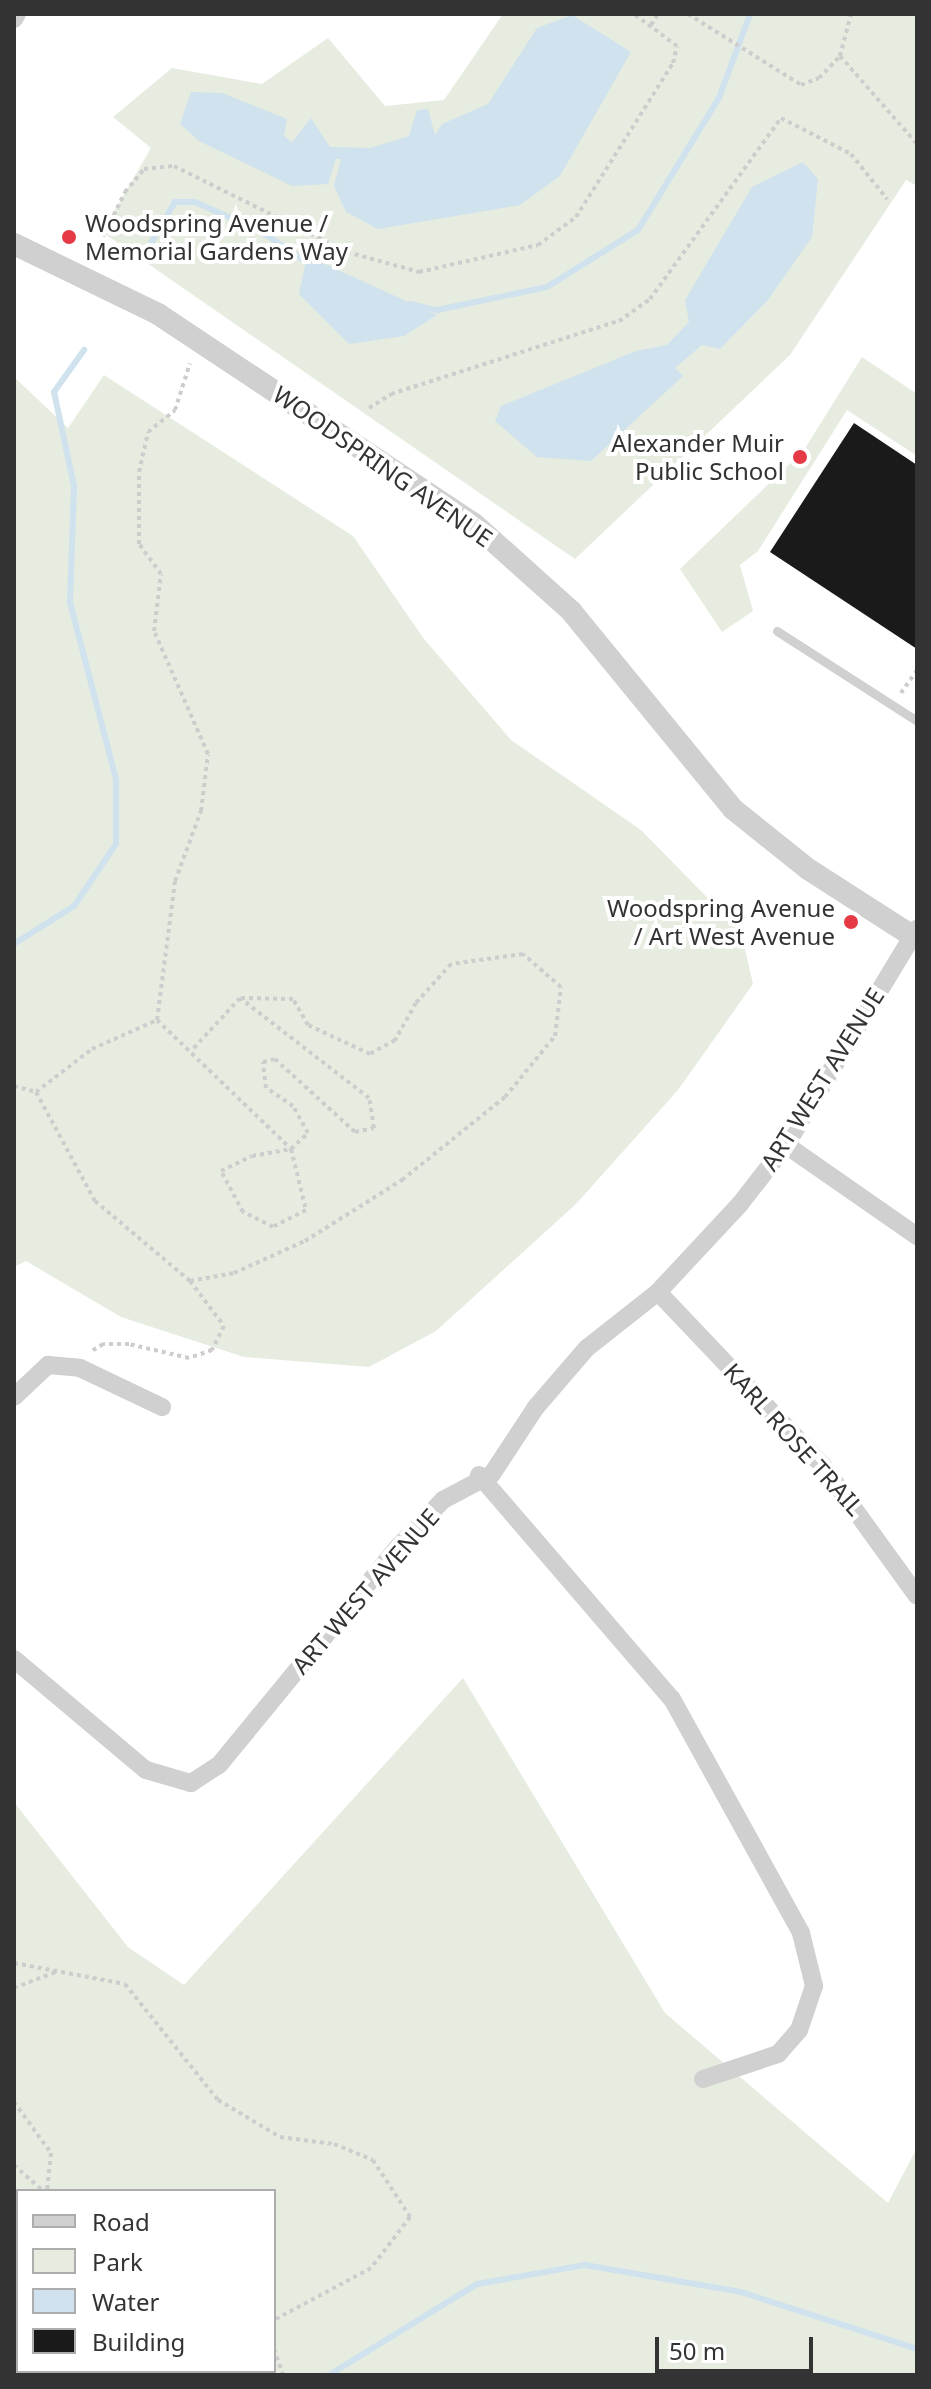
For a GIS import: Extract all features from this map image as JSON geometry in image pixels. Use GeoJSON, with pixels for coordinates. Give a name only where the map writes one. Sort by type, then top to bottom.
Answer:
{"type":"FeatureCollection","features":[{"type":"Feature","properties":{"kind":"street","name":"WOODSPRING AVENUE"},"geometry":{"type":"LineString","coordinates":[[14,244],[158,314],[473,523],[571,611],[733,809],[808,869],[915,935]]}},
{"type":"Feature","properties":{"kind":"street","name":"ART WEST AVENUE"},"geometry":{"type":"LineString","coordinates":[[14,1659],[146,1770],[191,1783],[219,1765],[399,1546],[443,1500],[479,1475],[492,1474],[536,1407],[587,1348],[658,1292],[786,1145],[915,935]]}},
{"type":"Feature","properties":{"kind":"street"},"geometry":{"type":"LineString","coordinates":[[786,1145],[917,1236]]}},
{"type":"Feature","properties":{"kind":"street","name":"KARL ROSE TRAIL"},"geometry":{"type":"LineString","coordinates":[[658,1292],[833,1478],[917,1596]]}},
{"type":"Feature","properties":{"kind":"street"},"geometry":{"type":"LineString","coordinates":[[14,1397],[48,1365],[80,1368],[162,1407]]}},
{"type":"Feature","properties":{"kind":"street"},"geometry":{"type":"LineString","coordinates":[[479,1475],[672,1699],[801,1933],[814,1986],[799,2030],[778,2054],[703,2079]]}},
{"type":"Feature","properties":{"kind":"lane"},"geometry":{"type":"LineString","coordinates":[[777,631],[917,721]]}},
{"type":"Feature","properties":{"kind":"path"},"geometry":{"type":"LineString","coordinates":[[96,251],[125,192],[144,169],[174,166],[347,252],[419,272],[538,245],[576,217],[673,63],[677,46],[634,14]]}},
{"type":"Feature","properties":{"kind":"path"},"geometry":{"type":"LineString","coordinates":[[651,25],[658,14]]}},
{"type":"Feature","properties":{"kind":"path"},"geometry":{"type":"LineString","coordinates":[[688,14],[777,74],[801,85],[819,78],[840,56],[851,14]]}},
{"type":"Feature","properties":{"kind":"path"},"geometry":{"type":"LineString","coordinates":[[840,56],[917,144]]}},
{"type":"Feature","properties":{"kind":"path"},"geometry":{"type":"LineString","coordinates":[[369,408],[391,394],[619,321],[650,299],[781,118],[851,154],[887,199]]}},
{"type":"Feature","properties":{"kind":"path"},"geometry":{"type":"LineString","coordinates":[[157,1020],[175,881],[201,811],[208,754],[154,631],[161,574],[139,544],[139,472],[148,432],[175,410],[190,363]]}},
{"type":"Feature","properties":{"kind":"path"},"geometry":{"type":"LineString","coordinates":[[892,705],[917,670]]}},
{"type":"Feature","properties":{"kind":"path"},"geometry":{"type":"LineString","coordinates":[[190,1281],[234,1273],[305,1241],[402,1180],[505,1097],[555,1036],[561,987],[523,954],[451,964],[416,1003],[395,1040],[370,1054],[308,1025],[293,999],[240,998],[192,1050]]}},
{"type":"Feature","properties":{"kind":"path"},"geometry":{"type":"LineString","coordinates":[[157,1020],[192,1050],[291,1149],[306,1210],[273,1227],[243,1212],[221,1171],[252,1156],[291,1149],[308,1133],[293,1106],[266,1088],[263,1062],[275,1059],[355,1132],[374,1128],[369,1098],[240,998]]}},
{"type":"Feature","properties":{"kind":"path"},"geometry":{"type":"LineString","coordinates":[[36,1092],[92,1049],[157,1020]]}},
{"type":"Feature","properties":{"kind":"path"},"geometry":{"type":"LineString","coordinates":[[14,1086],[36,1092],[95,1201],[190,1281],[224,1326],[212,1350],[189,1358],[103,1344],[80,1368]]}},
{"type":"Feature","properties":{"kind":"path"},"geometry":{"type":"LineString","coordinates":[[14,1963],[125,1984],[218,2100],[280,2137],[334,2144],[373,2160],[410,2217],[371,2268],[276,2319]]}},
{"type":"Feature","properties":{"kind":"path"},"geometry":{"type":"LineString","coordinates":[[14,1988],[58,1971]]}},
{"type":"Feature","properties":{"kind":"path"},"geometry":{"type":"LineString","coordinates":[[14,2102],[51,2153],[45,2189]]}},
{"type":"Feature","properties":{"kind":"path"},"geometry":{"type":"LineString","coordinates":[[14,2165],[43,2189]]}},
{"type":"Feature","properties":{"kind":"path"},"geometry":{"type":"LineString","coordinates":[[276,2355],[283,2375]]}},
{"type":"Feature","properties":{"kind":"green space"},"geometry":{"type":"Polygon","coordinates":[[[503,14],[917,14],[917,186],[906,180],[790,355],[575,559],[102,232],[151,148],[113,117],[172,68],[262,84],[328,38],[385,106],[444,100],[503,14]]]}},
{"type":"Feature","properties":{"kind":"green space"},"geometry":{"type":"Polygon","coordinates":[[[862,357],[917,394],[917,456],[847,410],[758,551],[740,565],[753,611],[722,632],[680,569],[804,450],[862,357]]]}},
{"type":"Feature","properties":{"kind":"green space"},"geometry":{"type":"Polygon","coordinates":[[[104,375],[353,536],[424,639],[511,740],[641,830],[741,932],[753,984],[678,1090],[576,1204],[436,1331],[369,1367],[244,1357],[121,1317],[26,1261],[14,1267],[14,377],[68,428],[104,375]]]}},
{"type":"Feature","properties":{"kind":"green space"},"geometry":{"type":"Polygon","coordinates":[[[463,1678],[665,2013],[888,2203],[917,2148],[917,2375],[14,2375],[14,1802],[128,1947],[184,1985],[463,1678]]]}},
{"type":"Feature","properties":{"kind":"water"},"geometry":{"type":"Polygon","coordinates":[[[572,15],[631,52],[560,176],[520,205],[378,229],[346,212],[334,186],[341,159],[336,159],[328,184],[292,186],[199,141],[180,124],[191,92],[222,93],[287,119],[284,136],[292,142],[311,118],[330,147],[370,148],[409,136],[417,110],[428,109],[435,135],[442,124],[488,104],[537,28],[572,15]]]}},
{"type":"Feature","properties":{"kind":"water"},"geometry":{"type":"Polygon","coordinates":[[[803,162],[818,179],[812,237],[768,300],[720,349],[702,345],[675,368],[683,376],[591,461],[537,457],[495,421],[501,406],[636,351],[667,345],[689,322],[685,300],[752,187],[803,162]]]}},
{"type":"Feature","properties":{"kind":"water"},"geometry":{"type":"Polygon","coordinates":[[[307,256],[437,315],[404,336],[349,344],[299,294],[307,256]]]}},
{"type":"Feature","properties":{"kind":"building"},"geometry":{"type":"Polygon","coordinates":[[[854,423],[917,465],[917,649],[770,552],[854,423]]]}},
{"type":"Feature","properties":{"kind":"waterway"},"geometry":{"type":"LineString","coordinates":[[410,304],[437,310],[547,287],[638,230],[719,98],[750,14]]}},
{"type":"Feature","properties":{"kind":"waterway"},"geometry":{"type":"LineString","coordinates":[[151,243],[175,202],[195,202],[260,231],[311,265]]}},
{"type":"Feature","properties":{"kind":"waterway"},"geometry":{"type":"LineString","coordinates":[[14,944],[74,906],[116,844],[116,779],[70,602],[74,486],[54,392],[84,350]]}},
{"type":"Feature","properties":{"kind":"waterway"},"geometry":{"type":"LineString","coordinates":[[329,2375],[477,2284],[585,2265],[741,2292],[917,2349]]}},
{"type":"Feature","properties":{"kind":"place","name":"Woodspring Avenue / Memorial Gardens Way"},"geometry":{"type":"Point","coordinates":[69,237]}},
{"type":"Feature","properties":{"kind":"place","name":"Alexander Muir Public School"},"geometry":{"type":"Point","coordinates":[800,457]}},
{"type":"Feature","properties":{"kind":"place","name":"Woodspring Avenue / Art West Avenue"},"geometry":{"type":"Point","coordinates":[851,922]}}]}
